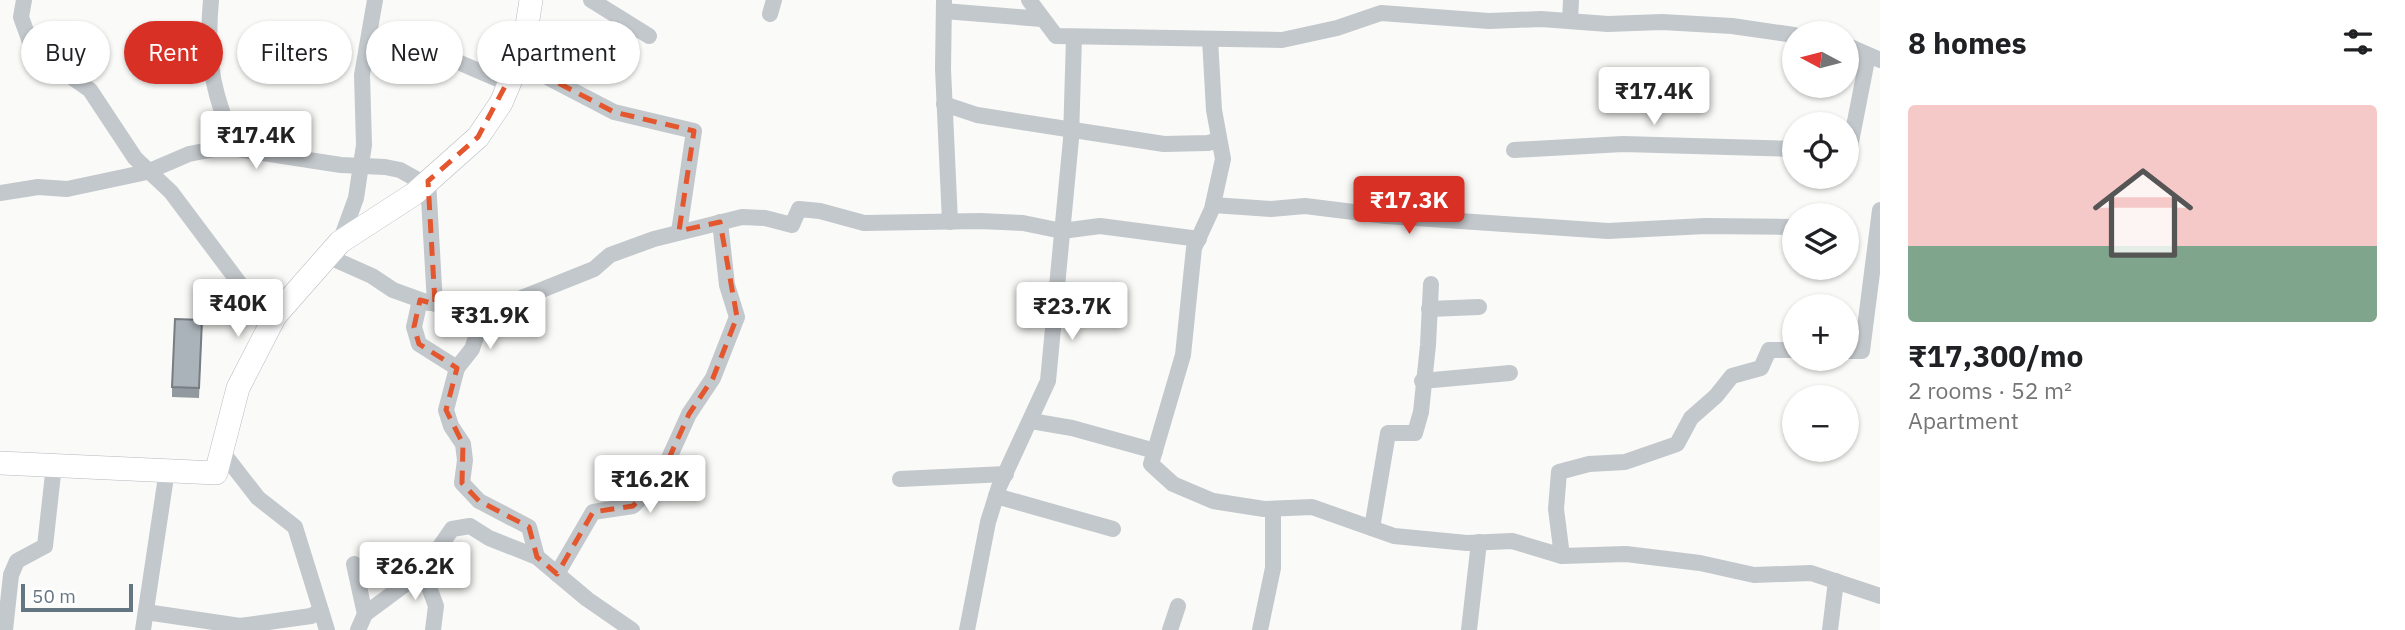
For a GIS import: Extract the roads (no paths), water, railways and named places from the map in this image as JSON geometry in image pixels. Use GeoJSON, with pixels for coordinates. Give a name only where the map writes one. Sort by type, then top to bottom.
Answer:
{"type":"FeatureCollection","features":[{"type":"Feature","properties":{"kind":"street"},"geometry":{"type":"LineString","coordinates":[[24,0],[21,17],[30,42],[50,62],[90,90],[135,158],[147,172],[172,192],[234,276],[256,302],[275,316]]}},
{"type":"Feature","properties":{"kind":"street"},"geometry":{"type":"LineString","coordinates":[[211,0],[207,43],[216,94],[228,125],[232,149]]}},
{"type":"Feature","properties":{"kind":"street"},"geometry":{"type":"LineString","coordinates":[[372,21],[375,0]]}},
{"type":"Feature","properties":{"kind":"street"},"geometry":{"type":"LineString","coordinates":[[527,21],[531,0]]}},
{"type":"Feature","properties":{"kind":"street"},"geometry":{"type":"LineString","coordinates":[[591,0],[649,36]]}},
{"type":"Feature","properties":{"kind":"street"},"geometry":{"type":"LineString","coordinates":[[1029,0],[1056,36],[1074,37],[1282,40],[1337,28],[1396,7],[1489,21],[1608,24],[1662,22],[1732,26],[1782,33]]}},
{"type":"Feature","properties":{"kind":"street"},"geometry":{"type":"LineString","coordinates":[[1570,21],[1571,0]]}},
{"type":"Feature","properties":{"kind":"street"},"geometry":{"type":"LineString","coordinates":[[950,222],[944,104],[944,6],[1042,19]]}},
{"type":"Feature","properties":{"kind":"street"},"geometry":{"type":"LineString","coordinates":[[967,630],[988,522],[996,496],[1048,381],[1071,132],[1074,37]]}},
{"type":"Feature","properties":{"kind":"street"},"geometry":{"type":"LineString","coordinates":[[1210,38],[1214,110],[1223,159],[1213,205],[1194,248],[1184,355],[1151,464],[1173,484],[1213,501],[1273,509],[1312,507],[1394,536],[1479,542],[1512,541],[1562,556],[1626,554],[1699,563],[1754,575],[1811,573],[1880,596]]}},
{"type":"Feature","properties":{"kind":"street"},"geometry":{"type":"LineString","coordinates":[[333,249],[356,198],[364,145],[362,75],[366,54]]}},
{"type":"Feature","properties":{"kind":"street"},"geometry":{"type":"LineString","coordinates":[[1859,114],[1874,57]]}},
{"type":"Feature","properties":{"kind":"street"},"geometry":{"type":"LineString","coordinates":[[0,463],[216,472],[238,388],[275,316],[333,249],[427,183],[478,137],[509,84]]}},
{"type":"Feature","properties":{"kind":"street"},"geometry":{"type":"LineString","coordinates":[[560,84],[614,112],[694,131],[679,232]]}},
{"type":"Feature","properties":{"kind":"street"},"geometry":{"type":"LineString","coordinates":[[944,104],[977,115],[1071,132],[1131,137],[1164,144],[1208,143],[1219,140]]}},
{"type":"Feature","properties":{"kind":"street"},"geometry":{"type":"LineString","coordinates":[[1514,150],[1623,144],[1782,149]]}},
{"type":"Feature","properties":{"kind":"street"},"geometry":{"type":"LineString","coordinates":[[0,193],[38,187],[67,189],[147,172],[188,154],[232,149],[400,170],[427,183]]}},
{"type":"Feature","properties":{"kind":"street"},"geometry":{"type":"LineString","coordinates":[[427,183],[428,302],[414,327],[419,344],[457,368]]}},
{"type":"Feature","properties":{"kind":"street"},"geometry":{"type":"LineString","coordinates":[[1213,205],[1271,209],[1305,206],[1386,216],[1608,230],[1782,227]]}},
{"type":"Feature","properties":{"kind":"street"},"geometry":{"type":"LineString","coordinates":[[333,249],[393,290],[428,302],[484,313],[594,269],[610,255],[679,232],[742,217],[765,218],[792,225],[799,209],[820,211],[864,223],[1023,223],[1062,231],[1100,226],[1199,239]]}},
{"type":"Feature","properties":{"kind":"street"},"geometry":{"type":"LineString","coordinates":[[1859,351],[1862,351],[1880,210]]}},
{"type":"Feature","properties":{"kind":"street"},"geometry":{"type":"LineString","coordinates":[[557,574],[593,512],[633,506],[660,478],[689,414],[713,378],[737,317],[727,285],[720,222]]}},
{"type":"Feature","properties":{"kind":"street"},"geometry":{"type":"LineString","coordinates":[[1372,528],[1388,433],[1415,433],[1421,412],[1431,284]]}},
{"type":"Feature","properties":{"kind":"street"},"geometry":{"type":"LineString","coordinates":[[1429,309],[1479,307]]}},
{"type":"Feature","properties":{"kind":"street"},"geometry":{"type":"LineString","coordinates":[[484,313],[472,349],[457,368],[446,410],[451,426],[463,444],[465,460],[462,483],[480,501],[529,527],[537,557]]}},
{"type":"Feature","properties":{"kind":"street"},"geometry":{"type":"LineString","coordinates":[[1562,556],[1556,509],[1559,472],[1590,464],[1625,462],[1677,444],[1691,418],[1716,396],[1732,376],[1760,368],[1769,350],[1782,350]]}},
{"type":"Feature","properties":{"kind":"street"},"geometry":{"type":"LineString","coordinates":[[1422,381],[1510,373]]}},
{"type":"Feature","properties":{"kind":"street"},"geometry":{"type":"LineString","coordinates":[[1031,421],[1072,428],[1155,451]]}},
{"type":"Feature","properties":{"kind":"street"},"geometry":{"type":"LineString","coordinates":[[223,453],[258,498],[295,527],[327,630]]}},
{"type":"Feature","properties":{"kind":"street"},"geometry":{"type":"LineString","coordinates":[[5,630],[11,575],[17,561],[45,546],[54,465]]}},
{"type":"Feature","properties":{"kind":"street"},"geometry":{"type":"LineString","coordinates":[[143,630],[167,470]]}},
{"type":"Feature","properties":{"kind":"street"},"geometry":{"type":"LineString","coordinates":[[900,479],[1006,474]]}},
{"type":"Feature","properties":{"kind":"street"},"geometry":{"type":"LineString","coordinates":[[996,496],[1113,529]]}},
{"type":"Feature","properties":{"kind":"street"},"geometry":{"type":"LineString","coordinates":[[1260,630],[1273,568],[1273,509]]}},
{"type":"Feature","properties":{"kind":"street"},"geometry":{"type":"LineString","coordinates":[[358,630],[365,614],[423,571],[452,529],[470,526],[489,538],[537,557],[632,630]]}},
{"type":"Feature","properties":{"kind":"street"},"geometry":{"type":"LineString","coordinates":[[1469,630],[1479,542]]}},
{"type":"Feature","properties":{"kind":"street"},"geometry":{"type":"LineString","coordinates":[[354,564],[365,614]]}},
{"type":"Feature","properties":{"kind":"street"},"geometry":{"type":"LineString","coordinates":[[423,571],[436,606],[433,630]]}},
{"type":"Feature","properties":{"kind":"street"},"geometry":{"type":"LineString","coordinates":[[1830,630],[1836,581]]}},
{"type":"Feature","properties":{"kind":"street"},"geometry":{"type":"LineString","coordinates":[[1170,630],[1178,606]]}},
{"type":"Feature","properties":{"kind":"street"},"geometry":{"type":"LineString","coordinates":[[146,612],[240,626],[312,616],[321,611]]}}]}
